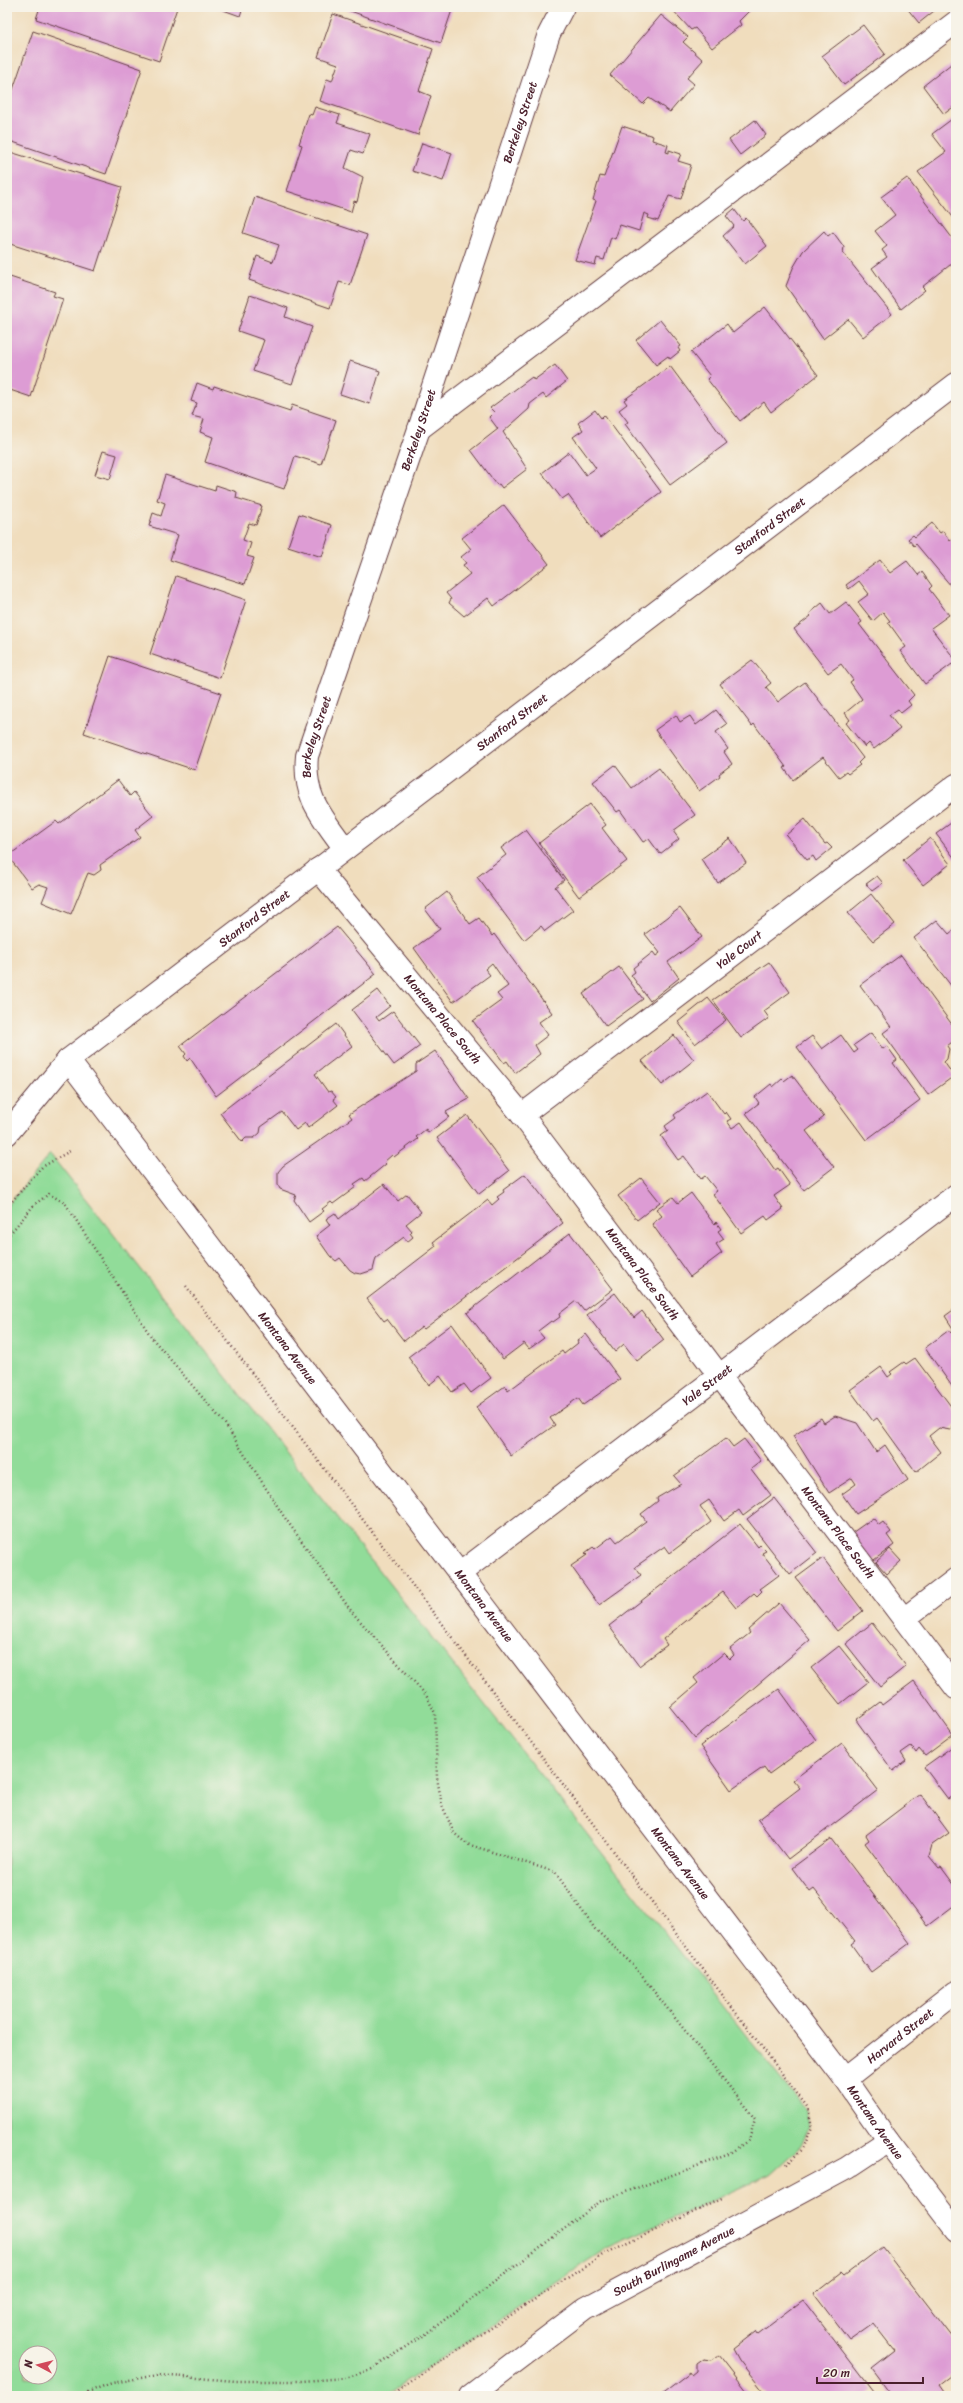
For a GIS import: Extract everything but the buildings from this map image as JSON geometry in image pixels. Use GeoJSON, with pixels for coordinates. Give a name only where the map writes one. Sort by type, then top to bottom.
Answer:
{"type":"FeatureCollection","features":[{"type":"Feature","properties":{"kind":"street","name":"Berkeley Street"},"geometry":{"type":"LineString","coordinates":[[344,849],[313,802],[305,775],[307,756],[419,429],[549,34],[564,7]]}},
{"type":"Feature","properties":{"kind":"street"},"geometry":{"type":"LineString","coordinates":[[419,429],[956,22]]}},
{"type":"Feature","properties":{"kind":"street","name":"Stanford Street"},"geometry":{"type":"LineString","coordinates":[[68,1060],[956,384]]}},
{"type":"Feature","properties":{"kind":"street","name":"Yale Court"},"geometry":{"type":"LineString","coordinates":[[522,1115],[956,785]]}},
{"type":"Feature","properties":{"kind":"street","name":"Montana Place South"},"geometry":{"type":"LineString","coordinates":[[318,869],[522,1115],[956,1688]]}},
{"type":"Feature","properties":{"kind":"street"},"geometry":{"type":"LineString","coordinates":[[7,1134],[68,1060]]}},
{"type":"Feature","properties":{"kind":"street","name":"Montana Avenue"},"geometry":{"type":"LineString","coordinates":[[68,1060],[845,2079],[888,2141],[956,2230]]}},
{"type":"Feature","properties":{"kind":"street","name":"Yale Street"},"geometry":{"type":"LineString","coordinates":[[459,1574],[956,1195]]}},
{"type":"Feature","properties":{"kind":"street"},"geometry":{"type":"LineString","coordinates":[[904,1619],[956,1579]]}},
{"type":"Feature","properties":{"kind":"street","name":"Harvard Street"},"geometry":{"type":"LineString","coordinates":[[845,2079],[956,1992]]}},
{"type":"Feature","properties":{"kind":"street","name":"South Burlingame Avenue"},"geometry":{"type":"LineString","coordinates":[[470,2396],[586,2308],[847,2168],[888,2141]]}},
{"type":"Feature","properties":{"kind":"path"},"geometry":{"type":"LineString","coordinates":[[7,1207],[42,1167],[70,1150]]}},
{"type":"Feature","properties":{"kind":"path"},"geometry":{"type":"LineString","coordinates":[[7,1237],[35,1204],[50,1194],[66,1203],[152,1338],[225,1424],[283,1515],[352,1612],[426,1695],[435,1713],[437,1778],[439,1791],[442,1805],[454,1833],[467,1844],[555,1872],[595,1929],[633,1965],[755,2119],[749,2140],[727,2155],[601,2201],[431,2330],[372,2369],[346,2378],[302,2381],[236,2381],[158,2375],[112,2382],[77,2396]]}},
{"type":"Feature","properties":{"kind":"path"},"geometry":{"type":"LineString","coordinates":[[186,1286],[808,2108],[812,2127],[803,2149],[782,2168]]}},
{"type":"Feature","properties":{"kind":"path"},"geometry":{"type":"LineString","coordinates":[[392,2396],[424,2372],[604,2254],[727,2196]]}},
{"type":"Feature","properties":{"kind":"green space"},"geometry":{"type":"Polygon","coordinates":[[[50,1154],[805,2110],[809,2128],[801,2146],[769,2175],[607,2248],[385,2396],[7,2396],[7,1206],[50,1154]]]}}]}
